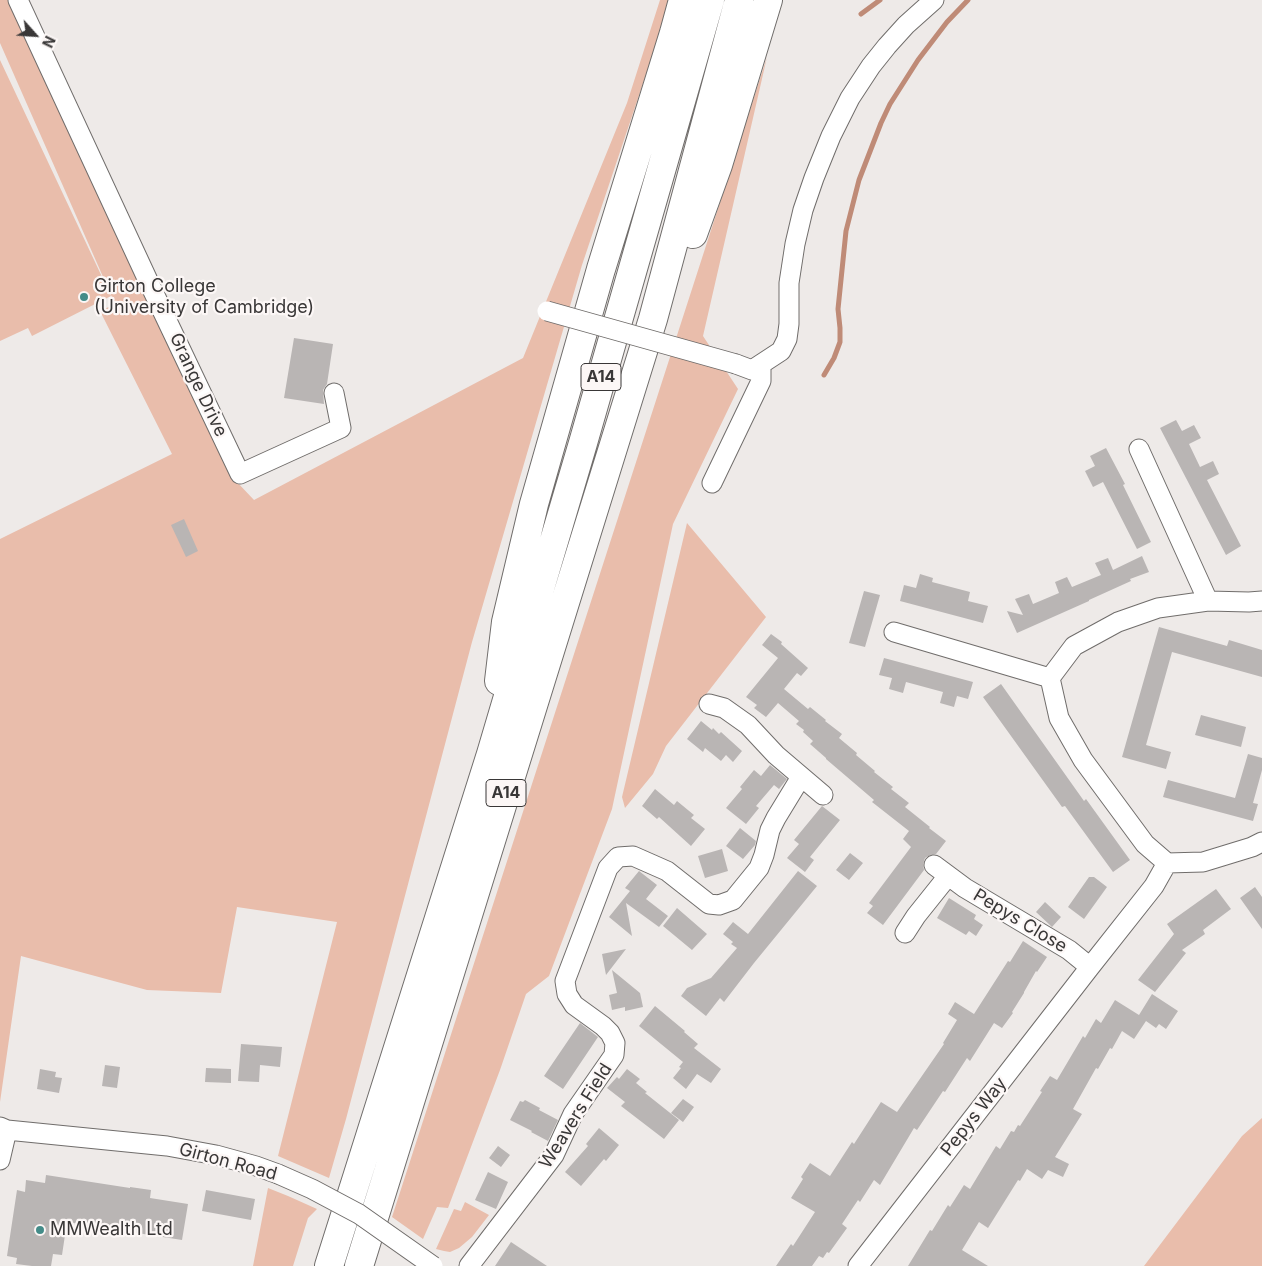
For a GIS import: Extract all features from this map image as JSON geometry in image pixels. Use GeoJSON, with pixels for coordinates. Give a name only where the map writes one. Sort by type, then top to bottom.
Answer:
{"type":"FeatureCollection","features":[{"type":"Feature","properties":{"kind":"highway"},"geometry":{"type":"LineString","coordinates":[[491,754],[506,622],[534,504],[683,0]]}},
{"type":"Feature","properties":{"kind":"highway","name":"A14"},"geometry":{"type":"LineString","coordinates":[[329,1266],[491,754],[583,443],[710,0]]}},
{"type":"Feature","properties":{"kind":"highway","name":"A14"},"geometry":{"type":"LineString","coordinates":[[359,1266],[653,319],[739,0]]}},
{"type":"Feature","properties":{"kind":"highway","name":"A14"},"geometry":{"type":"LineString","coordinates":[[653,319],[693,236],[718,165],[768,0]]}},
{"type":"Feature","properties":{"kind":"street","name":"Grange Drive"},"geometry":{"type":"LineString","coordinates":[[18,0],[240,474],[341,428],[334,393]]}},
{"type":"Feature","properties":{"kind":"street"},"geometry":{"type":"LineString","coordinates":[[547,311],[752,370],[781,351],[788,339],[789,283],[795,244],[803,210],[831,136],[850,98],[871,66],[906,25],[934,0]]}},
{"type":"Feature","properties":{"kind":"street"},"geometry":{"type":"LineString","coordinates":[[712,483],[761,382],[761,364]]}},
{"type":"Feature","properties":{"kind":"street"},"geometry":{"type":"LineString","coordinates":[[1139,449],[1208,601]]}},
{"type":"Feature","properties":{"kind":"street"},"geometry":{"type":"LineString","coordinates":[[1259,850],[1203,862],[1167,863],[1145,844],[1083,760],[1058,718],[1050,678],[1074,646],[1118,622],[1158,608],[1208,601],[1262,601]]}},
{"type":"Feature","properties":{"kind":"street"},"geometry":{"type":"LineString","coordinates":[[894,632],[1050,678]]}},
{"type":"Feature","properties":{"kind":"street"},"geometry":{"type":"LineString","coordinates":[[709,704],[724,708],[748,725],[776,755],[823,795]]}},
{"type":"Feature","properties":{"kind":"street","name":"Weavers Field"},"geometry":{"type":"LineString","coordinates":[[469,1266],[554,1155],[573,1114],[614,1055],[615,1043],[610,1033],[574,1005],[567,994],[565,981],[608,868],[618,857],[633,856],[667,870],[709,904],[719,905],[733,900],[759,868],[770,830],[801,778]]}},
{"type":"Feature","properties":{"kind":"street","name":"Pepys Way"},"geometry":{"type":"LineString","coordinates":[[858,1266],[1154,886],[1167,863]]}},
{"type":"Feature","properties":{"kind":"street","name":"Pepys Close"},"geometry":{"type":"LineString","coordinates":[[905,933],[941,870],[964,888],[1070,950],[1090,967]]}},
{"type":"Feature","properties":{"kind":"street"},"geometry":{"type":"LineString","coordinates":[[0,1160],[3,1128]]}},
{"type":"Feature","properties":{"kind":"street","name":"Girton Road"},"geometry":{"type":"LineString","coordinates":[[3,1128],[167,1146],[216,1155],[256,1166],[312,1189],[359,1214],[433,1266]]}},
{"type":"Feature","properties":{"kind":"shaded area"},"geometry":{"type":"Polygon","coordinates":[[[0,0],[9,0],[236,481],[254,500],[523,358],[627,103],[660,0],[671,0],[582,265],[472,642],[329,1178],[278,1156],[337,922],[237,907],[221,993],[147,990],[21,956],[0,1102],[0,539],[172,454],[100,311],[115,304],[0,43],[0,0]]]}},
{"type":"Feature","properties":{"kind":"shaded area"},"geometry":{"type":"Polygon","coordinates":[[[767,57],[703,336],[738,389],[673,524],[612,809],[549,976],[526,994],[500,1070],[448,1208],[437,1207],[423,1239],[392,1217],[767,57]]]}},
{"type":"Feature","properties":{"kind":"shaded area"},"geometry":{"type":"Polygon","coordinates":[[[0,60],[111,296],[32,336],[28,328],[0,341],[0,60]]]}},
{"type":"Feature","properties":{"kind":"shaded area"},"geometry":{"type":"Polygon","coordinates":[[[687,523],[766,617],[666,746],[653,774],[625,808],[622,797],[687,523]]]}},
{"type":"Feature","properties":{"kind":"shaded area"},"geometry":{"type":"Polygon","coordinates":[[[1262,1118],[1262,1266],[1144,1266],[1242,1136],[1262,1118]]]}},
{"type":"Feature","properties":{"kind":"shaded area"},"geometry":{"type":"Polygon","coordinates":[[[268,1188],[317,1209],[308,1218],[293,1266],[253,1266],[268,1188]]]}},
{"type":"Feature","properties":{"kind":"shaded area"},"geometry":{"type":"Polygon","coordinates":[[[465,1202],[489,1215],[472,1237],[459,1248],[450,1252],[436,1249],[454,1209],[461,1211],[465,1202]]]}},
{"type":"Feature","properties":{"kind":"building"},"geometry":{"type":"Polygon","coordinates":[[[294,338],[333,344],[327,384],[323,390],[324,404],[284,398],[294,338]]]}},
{"type":"Feature","properties":{"kind":"building"},"geometry":{"type":"Polygon","coordinates":[[[1176,420],[1182,431],[1194,425],[1201,438],[1189,444],[1200,467],[1213,461],[1219,474],[1207,480],[1241,546],[1226,555],[1160,428],[1176,420]]]}},
{"type":"Feature","properties":{"kind":"building"},"geometry":{"type":"Polygon","coordinates":[[[1106,448],[1125,484],[1123,485],[1151,542],[1137,549],[1103,482],[1093,487],[1085,471],[1095,466],[1090,456],[1106,448]]]}},
{"type":"Feature","properties":{"kind":"building"},"geometry":{"type":"Polygon","coordinates":[[[184,519],[198,551],[186,557],[171,525],[184,519]]]}},
{"type":"Feature","properties":{"kind":"building"},"geometry":{"type":"Polygon","coordinates":[[[1142,556],[1149,572],[1130,579],[1131,581],[1017,633],[1007,611],[1023,615],[1015,599],[1029,594],[1033,604],[1059,593],[1055,582],[1067,577],[1072,587],[1101,575],[1095,563],[1108,558],[1113,570],[1142,556]]]}},
{"type":"Feature","properties":{"kind":"building"},"geometry":{"type":"Polygon","coordinates":[[[920,574],[933,578],[932,582],[970,592],[968,601],[988,606],[983,623],[900,601],[904,585],[916,588],[920,574]]]}},
{"type":"Feature","properties":{"kind":"building"},"geometry":{"type":"Polygon","coordinates":[[[864,591],[880,595],[865,647],[849,643],[864,591]]]}},
{"type":"Feature","properties":{"kind":"building"},"geometry":{"type":"Polygon","coordinates":[[[1159,627],[1227,646],[1229,640],[1262,650],[1262,677],[1172,652],[1146,745],[1171,752],[1166,769],[1122,757],[1159,627]]]}},
{"type":"Feature","properties":{"kind":"building"},"geometry":{"type":"Polygon","coordinates":[[[771,634],[782,642],[781,644],[808,668],[801,676],[797,673],[784,689],[808,709],[810,707],[842,734],[839,738],[857,753],[856,755],[874,772],[893,787],[891,789],[909,803],[905,807],[946,841],[936,854],[925,858],[924,870],[883,925],[867,913],[873,906],[869,903],[911,847],[903,839],[909,831],[872,802],[874,800],[810,744],[813,741],[796,724],[799,721],[778,703],[766,717],[754,708],[757,705],[746,697],[778,658],[762,645],[771,634]]]}},
{"type":"Feature","properties":{"kind":"building"},"geometry":{"type":"Polygon","coordinates":[[[884,658],[973,682],[968,699],[957,696],[954,707],[940,703],[943,692],[906,682],[903,693],[889,689],[892,678],[879,675],[884,658]]]}},
{"type":"Feature","properties":{"kind":"building"},"geometry":{"type":"Polygon","coordinates":[[[1001,684],[1084,801],[1086,799],[1130,860],[1113,872],[1065,806],[1062,807],[983,697],[1001,684]]]}},
{"type":"Feature","properties":{"kind":"building"},"geometry":{"type":"Polygon","coordinates":[[[1201,715],[1246,727],[1241,747],[1195,735],[1201,715]]]}},
{"type":"Feature","properties":{"kind":"building"},"geometry":{"type":"Polygon","coordinates":[[[701,721],[719,734],[721,732],[742,751],[733,762],[726,755],[721,761],[705,748],[703,752],[687,739],[701,721]]]}},
{"type":"Feature","properties":{"kind":"building"},"geometry":{"type":"Polygon","coordinates":[[[1248,754],[1262,758],[1262,770],[1253,803],[1258,804],[1253,821],[1163,797],[1168,780],[1235,798],[1248,754]]]}},
{"type":"Feature","properties":{"kind":"building"},"geometry":{"type":"Polygon","coordinates":[[[770,765],[787,779],[779,789],[774,785],[756,806],[759,808],[746,824],[726,808],[742,789],[740,787],[754,770],[761,776],[770,765]]]}},
{"type":"Feature","properties":{"kind":"building"},"geometry":{"type":"Polygon","coordinates":[[[655,789],[674,805],[677,801],[694,815],[691,818],[705,829],[691,846],[659,817],[657,819],[642,806],[655,789]]]}},
{"type":"Feature","properties":{"kind":"building"},"geometry":{"type":"Polygon","coordinates":[[[822,806],[840,820],[810,857],[814,860],[805,872],[787,858],[799,844],[794,840],[822,806]]]}},
{"type":"Feature","properties":{"kind":"building"},"geometry":{"type":"Polygon","coordinates":[[[740,828],[756,841],[755,845],[743,859],[726,846],[740,828]]]}},
{"type":"Feature","properties":{"kind":"building"},"geometry":{"type":"Polygon","coordinates":[[[722,849],[728,871],[705,878],[698,856],[722,849]]]}},
{"type":"Feature","properties":{"kind":"building"},"geometry":{"type":"Polygon","coordinates":[[[850,853],[863,863],[849,880],[836,870],[850,853]]]}},
{"type":"Feature","properties":{"kind":"building"},"geometry":{"type":"Polygon","coordinates":[[[639,871],[657,885],[646,899],[668,916],[659,927],[626,903],[632,936],[609,917],[630,891],[625,888],[639,871]]]}},
{"type":"Feature","properties":{"kind":"building"},"geometry":{"type":"Polygon","coordinates":[[[798,871],[817,886],[724,1002],[720,998],[706,1016],[681,996],[687,988],[711,978],[737,948],[723,934],[733,922],[748,934],[798,871]]]}},
{"type":"Feature","properties":{"kind":"building"},"geometry":{"type":"Polygon","coordinates":[[[1089,877],[1094,877],[1107,887],[1084,919],[1068,907],[1089,877]]]}},
{"type":"Feature","properties":{"kind":"building"},"geometry":{"type":"Polygon","coordinates":[[[1255,887],[1262,897],[1262,929],[1240,898],[1255,887]]]}},
{"type":"Feature","properties":{"kind":"building"},"geometry":{"type":"Polygon","coordinates":[[[1216,889],[1231,909],[1203,930],[1205,934],[1182,950],[1186,953],[1155,992],[1138,980],[1174,934],[1167,924],[1216,889]]]}},
{"type":"Feature","properties":{"kind":"building"},"geometry":{"type":"Polygon","coordinates":[[[949,898],[976,915],[974,919],[983,925],[976,936],[969,931],[966,935],[937,918],[949,898]]]}},
{"type":"Feature","properties":{"kind":"building"},"geometry":{"type":"Polygon","coordinates":[[[1045,902],[1061,917],[1052,927],[1036,912],[1045,902]]]}},
{"type":"Feature","properties":{"kind":"building"},"geometry":{"type":"Polygon","coordinates":[[[677,908],[707,934],[692,950],[663,926],[677,908]]]}},
{"type":"Feature","properties":{"kind":"building"},"geometry":{"type":"Polygon","coordinates":[[[1023,941],[1047,957],[1036,971],[1013,1013],[1002,1028],[994,1023],[970,1061],[967,1058],[917,1130],[914,1128],[880,1185],[874,1180],[860,1202],[858,1200],[842,1224],[847,1228],[829,1253],[827,1252],[823,1258],[819,1256],[812,1266],[776,1266],[791,1244],[793,1246],[815,1212],[791,1198],[810,1163],[830,1176],[852,1142],[854,1144],[881,1102],[897,1112],[944,1044],[957,1020],[948,1014],[955,1002],[974,1014],[1023,941]]]}},
{"type":"Feature","properties":{"kind":"building"},"geometry":{"type":"Polygon","coordinates":[[[626,949],[606,975],[602,954],[626,949]]]}},
{"type":"Feature","properties":{"kind":"building"},"geometry":{"type":"Polygon","coordinates":[[[612,970],[640,993],[643,1007],[625,1011],[625,1007],[612,1010],[609,995],[617,993],[612,970]]]}},
{"type":"Feature","properties":{"kind":"building"},"geometry":{"type":"Polygon","coordinates":[[[1152,994],[1178,1011],[1166,1029],[1159,1024],[1156,1028],[1146,1021],[1134,1039],[1122,1031],[1098,1069],[1096,1068],[1073,1109],[1082,1114],[1055,1157],[1069,1164],[1063,1177],[1048,1170],[1042,1179],[1027,1169],[988,1228],[979,1222],[962,1250],[988,1266],[908,1266],[930,1230],[932,1231],[948,1205],[950,1207],[964,1185],[970,1189],[996,1146],[1000,1149],[1011,1131],[1014,1132],[1018,1125],[1020,1126],[1050,1076],[1057,1080],[1083,1036],[1085,1038],[1096,1019],[1101,1023],[1115,1000],[1139,1015],[1152,994]]]}},
{"type":"Feature","properties":{"kind":"building"},"geometry":{"type":"Polygon","coordinates":[[[655,1006],[698,1044],[694,1048],[721,1069],[711,1083],[697,1074],[686,1089],[673,1078],[683,1062],[639,1026],[655,1006]]]}},
{"type":"Feature","properties":{"kind":"building"},"geometry":{"type":"Polygon","coordinates":[[[580,1023],[598,1037],[563,1089],[544,1076],[580,1023]]]}},
{"type":"Feature","properties":{"kind":"building"},"geometry":{"type":"Polygon","coordinates":[[[241,1044],[282,1047],[280,1067],[260,1065],[259,1082],[238,1081],[241,1044]]]}},
{"type":"Feature","properties":{"kind":"building"},"geometry":{"type":"Polygon","coordinates":[[[105,1065],[120,1067],[117,1088],[102,1086],[105,1065]]]}},
{"type":"Feature","properties":{"kind":"building"},"geometry":{"type":"Polygon","coordinates":[[[206,1068],[231,1069],[231,1083],[205,1082],[206,1068]]]}},
{"type":"Feature","properties":{"kind":"building"},"geometry":{"type":"Polygon","coordinates":[[[40,1069],[56,1072],[55,1077],[62,1078],[59,1093],[37,1089],[40,1069]]]}},
{"type":"Feature","properties":{"kind":"building"},"geometry":{"type":"Polygon","coordinates":[[[627,1069],[640,1079],[636,1083],[647,1092],[645,1093],[679,1120],[664,1139],[621,1106],[625,1102],[607,1088],[617,1077],[619,1079],[627,1069]]]}},
{"type":"Feature","properties":{"kind":"building"},"geometry":{"type":"Polygon","coordinates":[[[683,1099],[694,1107],[683,1122],[671,1113],[683,1099]]]}},
{"type":"Feature","properties":{"kind":"building"},"geometry":{"type":"Polygon","coordinates":[[[525,1100],[558,1120],[548,1141],[510,1120],[520,1101],[523,1102],[525,1100]]]}},
{"type":"Feature","properties":{"kind":"building"},"geometry":{"type":"Polygon","coordinates":[[[599,1128],[619,1145],[581,1186],[565,1172],[588,1146],[586,1144],[599,1128]]]}},
{"type":"Feature","properties":{"kind":"building"},"geometry":{"type":"Polygon","coordinates":[[[498,1146],[510,1155],[501,1167],[489,1158],[498,1146]]]}},
{"type":"Feature","properties":{"kind":"building"},"geometry":{"type":"Polygon","coordinates":[[[488,1172],[508,1182],[496,1209],[475,1200],[488,1172]]]}},
{"type":"Feature","properties":{"kind":"building"},"geometry":{"type":"Polygon","coordinates":[[[46,1175],[151,1190],[150,1198],[188,1204],[182,1240],[67,1222],[62,1255],[53,1254],[51,1266],[16,1264],[17,1258],[7,1256],[17,1190],[25,1192],[26,1180],[45,1183],[46,1175]]]}},
{"type":"Feature","properties":{"kind":"building"},"geometry":{"type":"Polygon","coordinates":[[[206,1190],[255,1199],[251,1220],[202,1211],[206,1190]]]}},
{"type":"Feature","properties":{"kind":"building"},"geometry":{"type":"Polygon","coordinates":[[[511,1242],[547,1266],[495,1266],[511,1242]]]}},
{"type":"Feature","properties":{"kind":"waterway"},"geometry":{"type":"LineString","coordinates":[[861,14],[880,0]]}},
{"type":"Feature","properties":{"kind":"waterway"},"geometry":{"type":"LineString","coordinates":[[824,375],[834,358],[840,342],[838,309],[846,231],[859,180],[890,104],[918,60],[947,22],[968,0]]}},
{"type":"Feature","properties":{"kind":"place","name":"Girton College (University of Cambridge)"},"geometry":{"type":"Point","coordinates":[84,297]}},
{"type":"Feature","properties":{"kind":"place","name":"MMWealth Ltd"},"geometry":{"type":"Point","coordinates":[40,1230]}}]}
